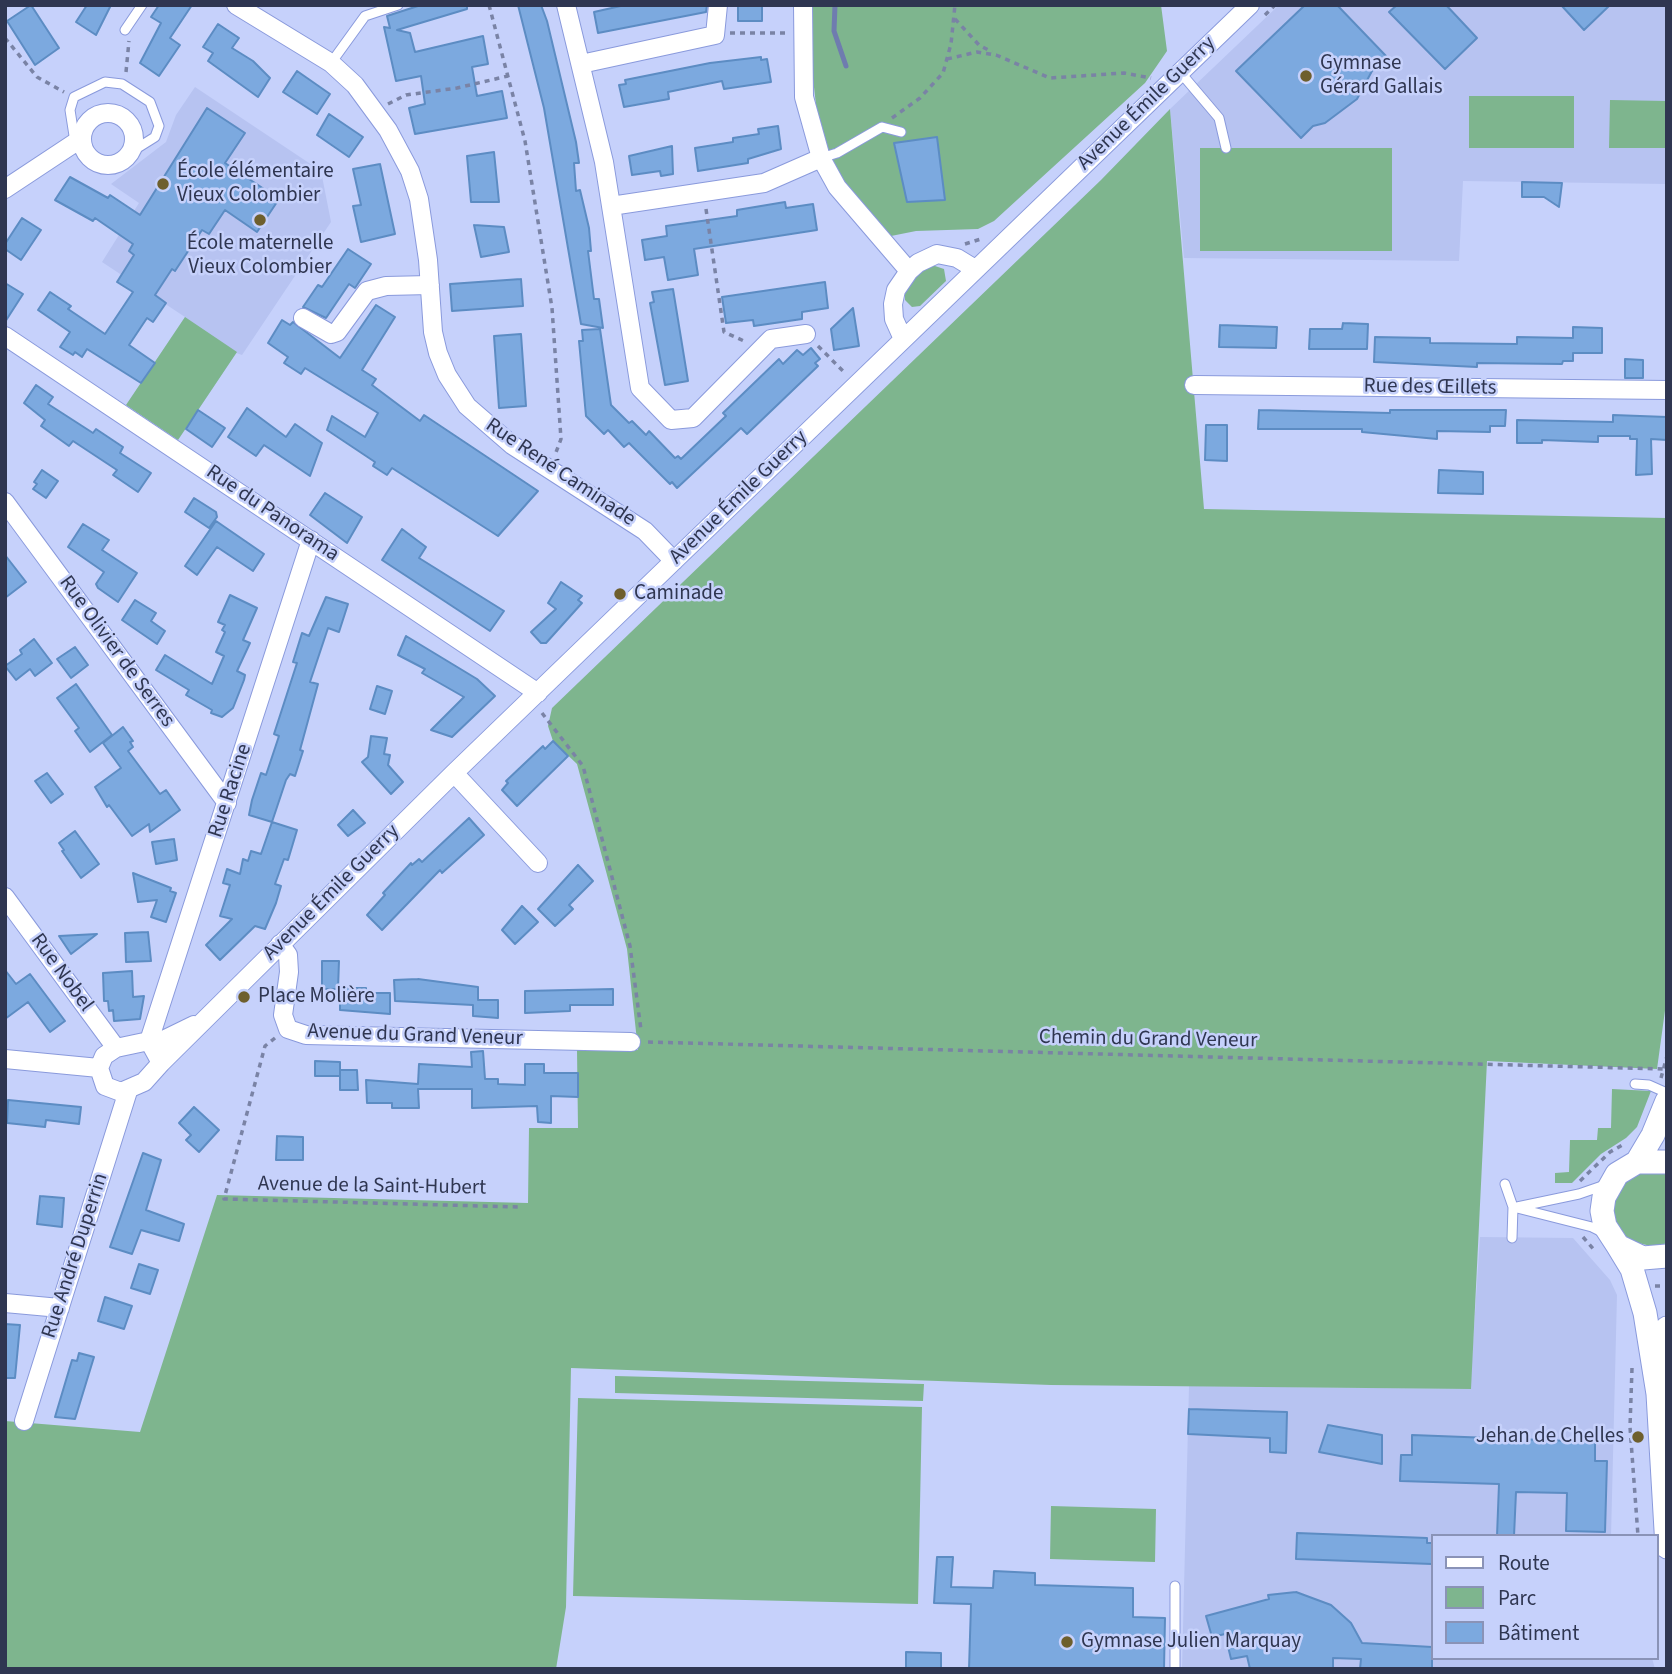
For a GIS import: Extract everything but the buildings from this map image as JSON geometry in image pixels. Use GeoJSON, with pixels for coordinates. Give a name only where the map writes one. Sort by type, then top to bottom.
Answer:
{"type":"FeatureCollection","features":[{"type":"Feature","properties":{"kind":"street","name":"Rue René Caminade"},"geometry":{"type":"LineString","coordinates":[[236,5],[331,63],[375,110],[410,171],[419,199],[433,332],[438,353],[456,391],[495,434],[617,510],[645,531],[674,561]]}},
{"type":"Feature","properties":{"kind":"street"},"geometry":{"type":"LineString","coordinates":[[566,5],[582,64],[611,206],[638,383],[671,420],[693,418],[771,339],[806,334]]}},
{"type":"Feature","properties":{"kind":"street"},"geometry":{"type":"LineString","coordinates":[[582,64],[716,33],[718,5]]}},
{"type":"Feature","properties":{"kind":"street"},"geometry":{"type":"LineString","coordinates":[[803,5],[804,97],[821,158],[837,187],[909,271]]}},
{"type":"Feature","properties":{"kind":"street","name":"Avenue Émile Guerry"},"geometry":{"type":"LineString","coordinates":[[201,1022],[454,773],[1250,5]]}},
{"type":"Feature","properties":{"kind":"street"},"geometry":{"type":"LineString","coordinates":[[5,189],[79,140],[95,116],[111,113],[127,120],[134,144],[131,152],[118,163],[101,164],[87,154],[79,140]]}},
{"type":"Feature","properties":{"kind":"street"},"geometry":{"type":"LineString","coordinates":[[611,206],[770,182],[821,158]]}},
{"type":"Feature","properties":{"kind":"street"},"geometry":{"type":"LineString","coordinates":[[903,339],[894,319],[893,304],[896,290],[909,271],[918,263],[937,254],[957,258],[975,269]]}},
{"type":"Feature","properties":{"kind":"street"},"geometry":{"type":"LineString","coordinates":[[303,318],[331,334],[337,332],[367,291],[386,286],[430,285]]}},
{"type":"Feature","properties":{"kind":"street","name":"Rue du Panorama"},"geometry":{"type":"LineString","coordinates":[[5,336],[538,693]]}},
{"type":"Feature","properties":{"kind":"street","name":"Rue des Œillets"},"geometry":{"type":"LineString","coordinates":[[1194,385],[1667,390]]}},
{"type":"Feature","properties":{"kind":"street","name":"Rue Olivier de Serres"},"geometry":{"type":"LineString","coordinates":[[5,502],[227,803]]}},
{"type":"Feature","properties":{"kind":"street","name":"Rue Racine"},"geometry":{"type":"LineString","coordinates":[[151,1043],[311,540]]}},
{"type":"Feature","properties":{"kind":"street"},"geometry":{"type":"LineString","coordinates":[[454,773],[538,863]]}},
{"type":"Feature","properties":{"kind":"street","name":"Rue Nobel"},"geometry":{"type":"LineString","coordinates":[[5,897],[116,1048]]}},
{"type":"Feature","properties":{"kind":"street","name":"Avenue du Grand Veneur"},"geometry":{"type":"LineString","coordinates":[[280,944],[288,955],[289,972],[283,1015],[288,1029],[306,1035],[636,1042]]}},
{"type":"Feature","properties":{"kind":"street"},"geometry":{"type":"LineString","coordinates":[[201,1022],[144,1082],[128,1091],[113,1091],[105,1086],[99,1068],[104,1056],[116,1048],[151,1043],[201,1022]]}},
{"type":"Feature","properties":{"kind":"street"},"geometry":{"type":"LineString","coordinates":[[151,1043],[161,1063]]}},
{"type":"Feature","properties":{"kind":"street"},"geometry":{"type":"LineString","coordinates":[[5,1059],[99,1068]]}},
{"type":"Feature","properties":{"kind":"street","name":"Rue André Duperrin"},"geometry":{"type":"LineString","coordinates":[[24,1421],[128,1091]]}},
{"type":"Feature","properties":{"kind":"street"},"geometry":{"type":"LineString","coordinates":[[1662,1095],[1653,1135],[1633,1151],[1610,1183],[1602,1211],[1609,1246],[1641,1292],[1658,1394],[1667,1547]]}},
{"type":"Feature","properties":{"kind":"street"},"geometry":{"type":"LineString","coordinates":[[1633,1151],[1667,1162]]}},
{"type":"Feature","properties":{"kind":"street"},"geometry":{"type":"LineString","coordinates":[[1609,1246],[1643,1258],[1667,1256]]}},
{"type":"Feature","properties":{"kind":"street"},"geometry":{"type":"LineString","coordinates":[[5,1303],[60,1308]]}},
{"type":"Feature","properties":{"kind":"street"},"geometry":{"type":"LineString","coordinates":[[1658,1394],[1667,1328]]}},
{"type":"Feature","properties":{"kind":"lane"},"geometry":{"type":"LineString","coordinates":[[125,30],[142,5]]}},
{"type":"Feature","properties":{"kind":"lane"},"geometry":{"type":"LineString","coordinates":[[331,63],[365,16],[398,5]]}},
{"type":"Feature","properties":{"kind":"lane"},"geometry":{"type":"LineString","coordinates":[[1180,72],[1219,118],[1226,148]]}},
{"type":"Feature","properties":{"kind":"lane"},"geometry":{"type":"LineString","coordinates":[[79,140],[69,110],[74,97],[105,82],[122,84],[150,102],[159,125],[155,136],[131,152]]}},
{"type":"Feature","properties":{"kind":"lane"},"geometry":{"type":"LineString","coordinates":[[821,158],[837,153],[882,127],[901,132]]}},
{"type":"Feature","properties":{"kind":"lane"},"geometry":{"type":"LineString","coordinates":[[1635,1084],[1662,1095],[1667,1093]]}},
{"type":"Feature","properties":{"kind":"lane"},"geometry":{"type":"LineString","coordinates":[[1513,1207],[1579,1194],[1610,1183]]}},
{"type":"Feature","properties":{"kind":"lane"},"geometry":{"type":"LineString","coordinates":[[1505,1184],[1513,1207],[1513,1237]]}},
{"type":"Feature","properties":{"kind":"lane"},"geometry":{"type":"LineString","coordinates":[[1513,1207],[1592,1227],[1609,1246]]}},
{"type":"Feature","properties":{"kind":"lane"},"geometry":{"type":"LineString","coordinates":[[1175,1586],[1175,1669]]}},
{"type":"Feature","properties":{"kind":"path"},"geometry":{"type":"LineString","coordinates":[[489,5],[525,141],[552,308],[561,439],[549,470]]}},
{"type":"Feature","properties":{"kind":"path"},"geometry":{"type":"LineString","coordinates":[[882,127],[933,86],[943,73],[956,5]]}},
{"type":"Feature","properties":{"kind":"path"},"geometry":{"type":"LineString","coordinates":[[955,19],[979,45],[1050,78],[1112,73],[1151,78]]}},
{"type":"Feature","properties":{"kind":"path"},"geometry":{"type":"LineString","coordinates":[[122,84],[130,58],[129,38],[125,30]]}},
{"type":"Feature","properties":{"kind":"path"},"geometry":{"type":"LineString","coordinates":[[716,33],[788,33]]}},
{"type":"Feature","properties":{"kind":"path"},"geometry":{"type":"LineString","coordinates":[[5,38],[37,77],[74,97]]}},
{"type":"Feature","properties":{"kind":"path"},"geometry":{"type":"LineString","coordinates":[[947,59],[977,52],[996,55]]}},
{"type":"Feature","properties":{"kind":"path"},"geometry":{"type":"LineString","coordinates":[[1142,87],[1160,69]]}},
{"type":"Feature","properties":{"kind":"path"},"geometry":{"type":"LineString","coordinates":[[375,110],[406,95],[457,88],[508,76]]}},
{"type":"Feature","properties":{"kind":"path"},"geometry":{"type":"LineString","coordinates":[[704,193],[724,332],[759,349]]}},
{"type":"Feature","properties":{"kind":"path"},"geometry":{"type":"LineString","coordinates":[[958,243],[966,244],[981,239],[990,231]]}},
{"type":"Feature","properties":{"kind":"path"},"geometry":{"type":"LineString","coordinates":[[806,334],[844,372],[858,359],[870,371]]}},
{"type":"Feature","properties":{"kind":"path"},"geometry":{"type":"LineString","coordinates":[[542,713],[583,766],[630,946],[636,1042]]}},
{"type":"Feature","properties":{"kind":"path","name":"Avenue de la Saint-Hubert"},"geometry":{"type":"LineString","coordinates":[[288,1029],[265,1046],[224,1199],[519,1206]]}},
{"type":"Feature","properties":{"kind":"path","name":"Chemin du Grand Veneur"},"geometry":{"type":"LineString","coordinates":[[636,1042],[1664,1069]]}},
{"type":"Feature","properties":{"kind":"path"},"geometry":{"type":"LineString","coordinates":[[1662,1095],[1667,1056]]}},
{"type":"Feature","properties":{"kind":"path"},"geometry":{"type":"LineString","coordinates":[[1579,1186],[1582,1177],[1600,1160],[1633,1151]]}},
{"type":"Feature","properties":{"kind":"path"},"geometry":{"type":"LineString","coordinates":[[1580,1228],[1581,1236],[1609,1246]]}},
{"type":"Feature","properties":{"kind":"path"},"geometry":{"type":"LineString","coordinates":[[1633,1364],[1629,1390],[1630,1427],[1638,1534]]}},
{"type":"Feature","properties":{"kind":"shaded area"},"geometry":{"type":"Polygon","coordinates":[[[1279,5],[1667,5],[1667,184],[1463,181],[1459,261],[1184,258],[1170,109],[1279,5]]]}},
{"type":"Feature","properties":{"kind":"shaded area"},"geometry":{"type":"Polygon","coordinates":[[[195,87],[321,171],[331,222],[242,355],[236,353],[178,440],[126,405],[185,317],[102,262],[139,203],[111,184],[166,142],[176,115],[195,87]]]}},
{"type":"Feature","properties":{"kind":"shaded area"},"geometry":{"type":"Polygon","coordinates":[[[1480,1237],[1573,1238],[1610,1280],[1617,1295],[1611,1534],[1430,1534],[1430,1660],[1653,1660],[1655,1669],[1182,1669],[1189,1386],[1470,1389],[1480,1237]]]}},
{"type":"Feature","properties":{"kind":"green space"},"geometry":{"type":"Polygon","coordinates":[[[812,5],[1161,5],[1167,51],[1145,83],[994,221],[978,229],[916,231],[886,237],[846,187],[830,155],[816,105],[811,60],[812,5]]]}},
{"type":"Feature","properties":{"kind":"green space"},"geometry":{"type":"Polygon","coordinates":[[[1469,96],[1574,96],[1574,148],[1469,148],[1469,96]]]}},
{"type":"Feature","properties":{"kind":"green space"},"geometry":{"type":"Polygon","coordinates":[[[1610,100],[1667,101],[1667,148],[1609,148],[1610,100]]]}},
{"type":"Feature","properties":{"kind":"green space"},"geometry":{"type":"Polygon","coordinates":[[[1170,109],[1204,509],[1667,518],[1667,996],[1657,1069],[1487,1061],[1471,1389],[1051,1385],[571,1368],[566,1607],[556,1669],[5,1669],[5,1421],[140,1432],[217,1195],[528,1203],[529,1128],[578,1128],[577,1050],[638,1050],[627,949],[577,764],[553,741],[548,726],[552,708],[1101,180],[1170,109]]]}},
{"type":"Feature","properties":{"kind":"green space"},"geometry":{"type":"Polygon","coordinates":[[[1200,148],[1392,148],[1392,251],[1200,251],[1200,148]]]}},
{"type":"Feature","properties":{"kind":"green space"},"geometry":{"type":"Polygon","coordinates":[[[932,265],[944,269],[946,281],[920,306],[912,307],[905,300],[905,288],[917,272],[932,265]]]}},
{"type":"Feature","properties":{"kind":"green space"},"geometry":{"type":"Polygon","coordinates":[[[185,317],[237,352],[178,440],[126,405],[185,317]]]}},
{"type":"Feature","properties":{"kind":"green space"},"geometry":{"type":"Polygon","coordinates":[[[1612,1089],[1651,1091],[1637,1127],[1626,1138],[1601,1154],[1572,1183],[1555,1183],[1555,1173],[1569,1172],[1570,1140],[1597,1140],[1598,1128],[1611,1128],[1612,1089]]]}},
{"type":"Feature","properties":{"kind":"green space"},"geometry":{"type":"Polygon","coordinates":[[[1640,1172],[1667,1174],[1667,1243],[1655,1247],[1630,1241],[1614,1221],[1612,1209],[1620,1186],[1640,1172]]]}},
{"type":"Feature","properties":{"kind":"green space"},"geometry":{"type":"Polygon","coordinates":[[[615,1376],[924,1384],[923,1401],[615,1393],[615,1376]]]}},
{"type":"Feature","properties":{"kind":"green space"},"geometry":{"type":"Polygon","coordinates":[[[578,1398],[922,1407],[918,1604],[573,1596],[578,1398]]]}},
{"type":"Feature","properties":{"kind":"green space"},"geometry":{"type":"Polygon","coordinates":[[[1051,1506],[1156,1509],[1155,1562],[1050,1559],[1051,1506]]]}},
{"type":"Feature","properties":{"kind":"waterway"},"geometry":{"type":"LineString","coordinates":[[835,5],[834,31],[846,66]]}},
{"type":"Feature","properties":{"kind":"place","name":"Gymnase Gérard Gallais"},"geometry":{"type":"Point","coordinates":[1306,76]}},
{"type":"Feature","properties":{"kind":"place","name":"École élémentaire Vieux Colombier"},"geometry":{"type":"Point","coordinates":[163,184]}},
{"type":"Feature","properties":{"kind":"place","name":"École maternelle Vieux Colombier"},"geometry":{"type":"Point","coordinates":[260,220]}},
{"type":"Feature","properties":{"kind":"place","name":"Caminade"},"geometry":{"type":"Point","coordinates":[620,594]}},
{"type":"Feature","properties":{"kind":"place","name":"Place Molière"},"geometry":{"type":"Point","coordinates":[244,997]}},
{"type":"Feature","properties":{"kind":"place","name":"Jehan de Chelles"},"geometry":{"type":"Point","coordinates":[1638,1437]}},
{"type":"Feature","properties":{"kind":"place","name":"Gymnase Julien Marquay"},"geometry":{"type":"Point","coordinates":[1067,1642]}}]}
